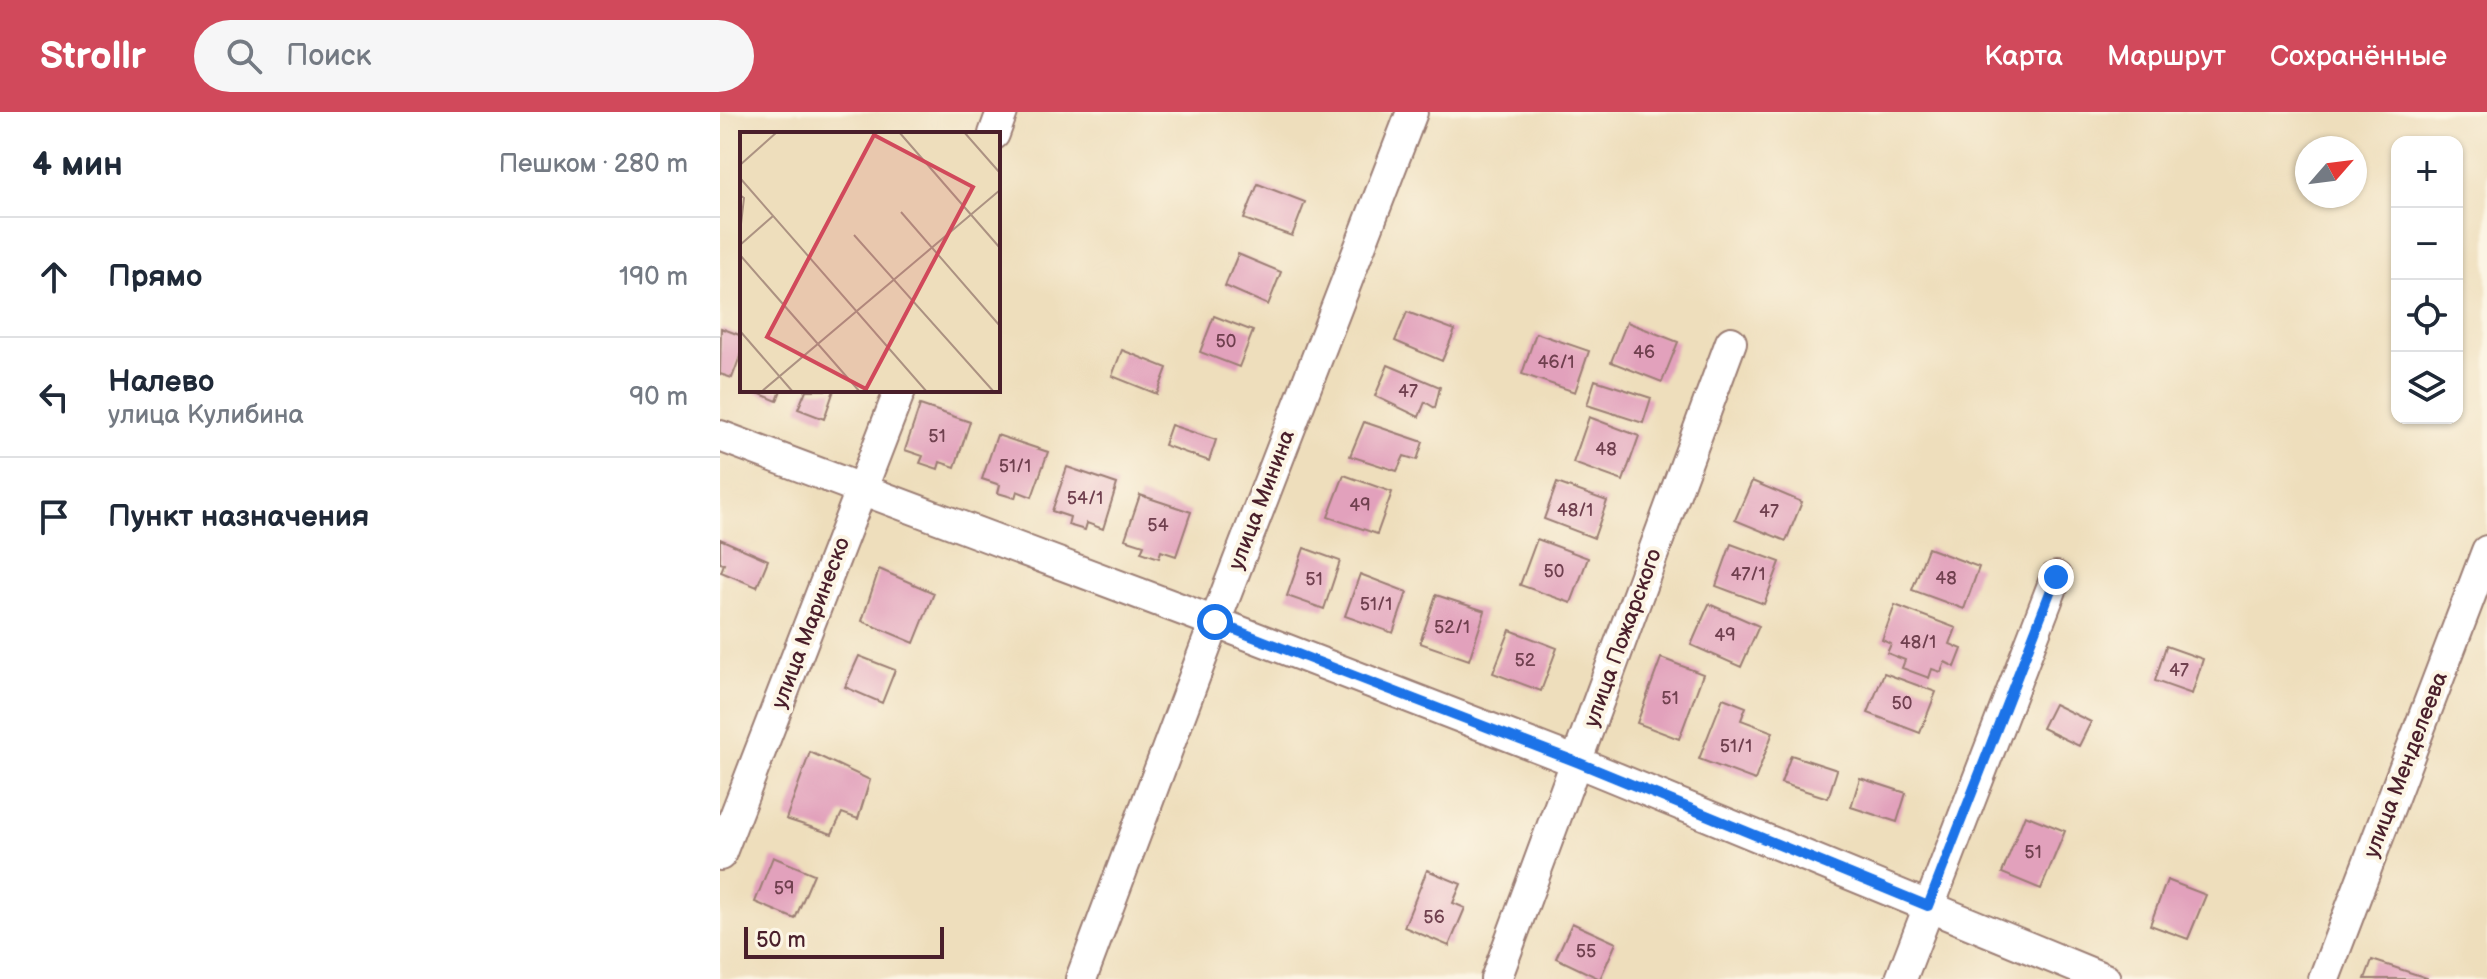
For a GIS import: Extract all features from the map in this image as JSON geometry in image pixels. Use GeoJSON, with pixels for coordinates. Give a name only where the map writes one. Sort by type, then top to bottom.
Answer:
{"type":"FeatureCollection","features":[{"type":"Feature","properties":{"kind":"street"},"geometry":{"type":"LineString","coordinates":[[995,132],[1002,112]]}},
{"type":"Feature","properties":{"kind":"street","name":"улица Минина"},"geometry":{"type":"LineString","coordinates":[[1081,979],[1412,112]]}},
{"type":"Feature","properties":{"kind":"street","name":"улица Пожарского"},"geometry":{"type":"LineString","coordinates":[[1496,979],[1731,342]]}},
{"type":"Feature","properties":{"kind":"street","name":"улица Маринеско"},"geometry":{"type":"LineString","coordinates":[[720,855],[899,392]]}},
{"type":"Feature","properties":{"kind":"street"},"geometry":{"type":"LineString","coordinates":[[720,436],[1577,762],[2105,979]]}},
{"type":"Feature","properties":{"kind":"street","name":"улица Менделеева"},"geometry":{"type":"LineString","coordinates":[[2324,979],[2487,551]]}},
{"type":"Feature","properties":{"kind":"street"},"geometry":{"type":"LineString","coordinates":[[1901,979],[2056,577]]}},
{"type":"Feature","properties":{"kind":"building"},"geometry":{"type":"Polygon","coordinates":[[[1258,184],[1305,202],[1292,236],[1244,219],[1258,184]]]}},
{"type":"Feature","properties":{"kind":"building"},"geometry":{"type":"Polygon","coordinates":[[[1238,254],[1281,272],[1268,305],[1225,286],[1238,254]]]}},
{"type":"Feature","properties":{"kind":"building"},"geometry":{"type":"Polygon","coordinates":[[[1407,312],[1455,330],[1442,361],[1395,341],[1407,312]]]}},
{"type":"Feature","properties":{"kind":"building"},"geometry":{"type":"Polygon","coordinates":[[[1214,316],[1253,331],[1239,367],[1200,352],[1214,316]]]}},
{"type":"Feature","properties":{"kind":"building"},"geometry":{"type":"Polygon","coordinates":[[[1627,322],[1678,342],[1662,382],[1611,362],[1627,322]]]}},
{"type":"Feature","properties":{"kind":"building"},"geometry":{"type":"Polygon","coordinates":[[[721,328],[740,335],[740,356],[732,378],[720,374],[721,328]]]}},
{"type":"Feature","properties":{"kind":"building"},"geometry":{"type":"Polygon","coordinates":[[[1536,333],[1589,351],[1575,392],[1522,374],[1536,333]]]}},
{"type":"Feature","properties":{"kind":"building"},"geometry":{"type":"Polygon","coordinates":[[[1122,350],[1167,368],[1157,394],[1112,376],[1122,350]]]}},
{"type":"Feature","properties":{"kind":"building"},"geometry":{"type":"Polygon","coordinates":[[[1388,365],[1440,387],[1435,408],[1425,402],[1419,417],[1375,396],[1388,365]]]}},
{"type":"Feature","properties":{"kind":"building"},"geometry":{"type":"Polygon","coordinates":[[[1595,380],[1651,398],[1643,423],[1587,405],[1595,380]]]}},
{"type":"Feature","properties":{"kind":"building"},"geometry":{"type":"Polygon","coordinates":[[[756,392],[780,392],[777,401],[756,392]]]}},
{"type":"Feature","properties":{"kind":"building"},"geometry":{"type":"Polygon","coordinates":[[[805,392],[833,392],[824,419],[798,409],[805,392]]]}},
{"type":"Feature","properties":{"kind":"building"},"geometry":{"type":"Polygon","coordinates":[[[920,405],[970,422],[955,467],[940,462],[938,469],[920,463],[923,456],[905,450],[920,405]]]}},
{"type":"Feature","properties":{"kind":"building"},"geometry":{"type":"Polygon","coordinates":[[[1589,417],[1639,436],[1623,481],[1573,463],[1589,417]]]}},
{"type":"Feature","properties":{"kind":"building"},"geometry":{"type":"Polygon","coordinates":[[[1364,422],[1423,442],[1417,460],[1404,456],[1397,471],[1350,456],[1364,422]]]}},
{"type":"Feature","properties":{"kind":"building"},"geometry":{"type":"Polygon","coordinates":[[[1171,425],[1216,440],[1209,461],[1164,445],[1171,425]]]}},
{"type":"Feature","properties":{"kind":"building"},"geometry":{"type":"Polygon","coordinates":[[[997,435],[1048,452],[1032,497],[1017,491],[1015,498],[998,493],[1000,485],[982,479],[997,435]]]}},
{"type":"Feature","properties":{"kind":"building"},"geometry":{"type":"Polygon","coordinates":[[[1067,467],[1117,484],[1103,529],[1087,523],[1085,530],[1068,525],[1070,517],[1052,511],[1067,467]]]}},
{"type":"Feature","properties":{"kind":"building"},"geometry":{"type":"Polygon","coordinates":[[[1344,475],[1392,492],[1377,534],[1328,517],[1344,475]]]}},
{"type":"Feature","properties":{"kind":"building"},"geometry":{"type":"Polygon","coordinates":[[[1752,481],[1802,502],[1786,541],[1735,520],[1752,481]]]}},
{"type":"Feature","properties":{"kind":"building"},"geometry":{"type":"Polygon","coordinates":[[[1557,483],[1607,501],[1594,538],[1544,519],[1557,483]]]}},
{"type":"Feature","properties":{"kind":"building"},"geometry":{"type":"Polygon","coordinates":[[[1140,495],[1191,512],[1176,556],[1161,551],[1159,558],[1141,552],[1144,545],[1125,539],[1140,495]]]}},
{"type":"Feature","properties":{"kind":"building"},"geometry":{"type":"Polygon","coordinates":[[[720,539],[768,560],[757,587],[721,572],[724,564],[720,563],[720,539]]]}},
{"type":"Feature","properties":{"kind":"building"},"geometry":{"type":"Polygon","coordinates":[[[1537,539],[1588,558],[1571,603],[1520,585],[1537,539]]]}},
{"type":"Feature","properties":{"kind":"building"},"geometry":{"type":"Polygon","coordinates":[[[1731,544],[1780,562],[1764,604],[1716,586],[1731,544]]]}},
{"type":"Feature","properties":{"kind":"building"},"geometry":{"type":"Polygon","coordinates":[[[1304,548],[1340,561],[1324,609],[1287,596],[1304,548]]]}},
{"type":"Feature","properties":{"kind":"building"},"geometry":{"type":"Polygon","coordinates":[[[1928,548],[1979,567],[1964,609],[1912,590],[1928,548]]]}},
{"type":"Feature","properties":{"kind":"building"},"geometry":{"type":"Polygon","coordinates":[[[879,569],[934,593],[914,643],[862,621],[879,569]]]}},
{"type":"Feature","properties":{"kind":"building"},"geometry":{"type":"Polygon","coordinates":[[[1360,574],[1407,592],[1393,633],[1345,616],[1360,574]]]}},
{"type":"Feature","properties":{"kind":"building"},"geometry":{"type":"Polygon","coordinates":[[[1436,595],[1485,611],[1469,660],[1420,643],[1436,595]]]}},
{"type":"Feature","properties":{"kind":"building"},"geometry":{"type":"Polygon","coordinates":[[[1709,604],[1759,626],[1741,667],[1691,645],[1709,604]]]}},
{"type":"Feature","properties":{"kind":"building"},"geometry":{"type":"Polygon","coordinates":[[[1895,605],[1956,628],[1950,644],[1962,649],[1955,667],[1945,662],[1941,672],[1932,669],[1929,678],[1902,668],[1905,660],[1887,653],[1891,644],[1882,640],[1895,605]]]}},
{"type":"Feature","properties":{"kind":"building"},"geometry":{"type":"Polygon","coordinates":[[[1510,630],[1557,648],[1541,691],[1493,673],[1510,630]]]}},
{"type":"Feature","properties":{"kind":"building"},"geometry":{"type":"Polygon","coordinates":[[[2166,646],[2203,659],[2192,694],[2155,681],[2166,646]]]}},
{"type":"Feature","properties":{"kind":"building"},"geometry":{"type":"Polygon","coordinates":[[[859,656],[895,670],[882,703],[845,687],[859,656]]]}},
{"type":"Feature","properties":{"kind":"building"},"geometry":{"type":"Polygon","coordinates":[[[1661,658],[1703,674],[1679,739],[1637,723],[1661,658]]]}},
{"type":"Feature","properties":{"kind":"building"},"geometry":{"type":"Polygon","coordinates":[[[1884,673],[1936,692],[1920,733],[1868,713],[1884,673]]]}},
{"type":"Feature","properties":{"kind":"building"},"geometry":{"type":"Polygon","coordinates":[[[1723,698],[1746,707],[1741,720],[1773,732],[1755,780],[1699,759],[1723,698]]]}},
{"type":"Feature","properties":{"kind":"building"},"geometry":{"type":"Polygon","coordinates":[[[2054,704],[2091,722],[2079,746],[2042,728],[2054,704]]]}},
{"type":"Feature","properties":{"kind":"building"},"geometry":{"type":"Polygon","coordinates":[[[810,752],[870,780],[858,819],[842,813],[832,834],[786,819],[810,752]]]}},
{"type":"Feature","properties":{"kind":"building"},"geometry":{"type":"Polygon","coordinates":[[[1791,755],[1837,770],[1828,798],[1781,783],[1791,755]]]}},
{"type":"Feature","properties":{"kind":"building"},"geometry":{"type":"Polygon","coordinates":[[[1860,778],[1906,793],[1897,822],[1851,807],[1860,778]]]}},
{"type":"Feature","properties":{"kind":"building"},"geometry":{"type":"Polygon","coordinates":[[[2025,815],[2065,831],[2041,889],[2002,873],[2025,815]]]}},
{"type":"Feature","properties":{"kind":"building"},"geometry":{"type":"Polygon","coordinates":[[[773,857],[814,874],[795,919],[755,902],[773,857]]]}},
{"type":"Feature","properties":{"kind":"building"},"geometry":{"type":"Polygon","coordinates":[[[1427,870],[1461,884],[1453,903],[1465,908],[1449,946],[1404,927],[1427,870]]]}},
{"type":"Feature","properties":{"kind":"building"},"geometry":{"type":"Polygon","coordinates":[[[2167,880],[2206,895],[2188,939],[2150,925],[2167,880]]]}},
{"type":"Feature","properties":{"kind":"building"},"geometry":{"type":"Polygon","coordinates":[[[1572,923],[1616,943],[1600,979],[1556,958],[1572,923]]]}},
{"type":"Feature","properties":{"kind":"building"},"geometry":{"type":"Polygon","coordinates":[[[2372,960],[2427,978],[2427,979],[2365,979],[2372,960]]]}},
{"type":"Feature","properties":{"kind":"route"},"geometry":{"type":"LineString","coordinates":[[1215,622],[1577,762],[1928,906],[2056,577]]}}]}
